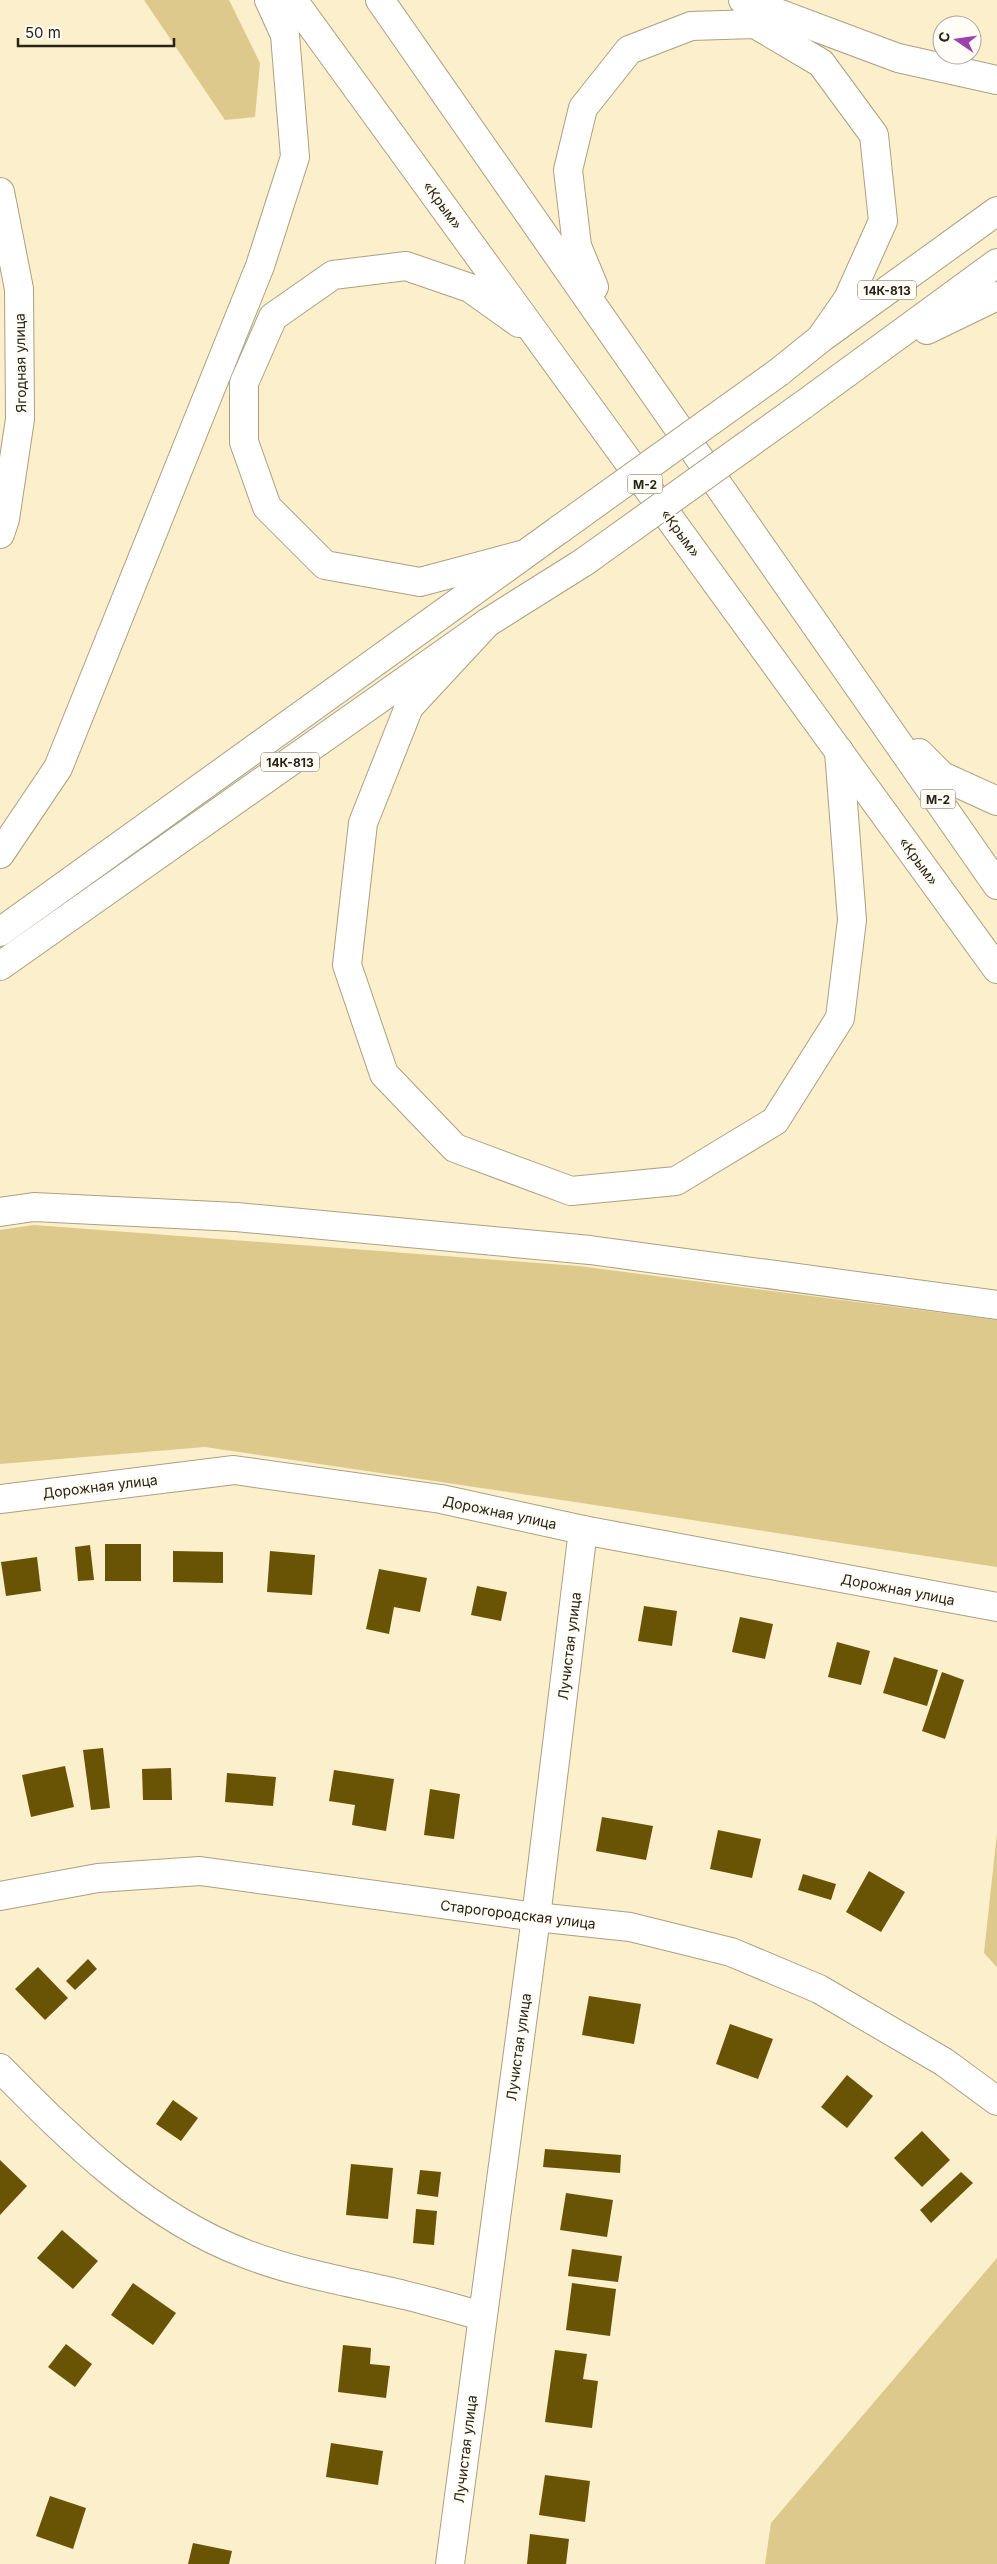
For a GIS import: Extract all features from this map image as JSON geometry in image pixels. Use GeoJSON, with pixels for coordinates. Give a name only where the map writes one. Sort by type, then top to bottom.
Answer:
{"type":"FeatureCollection","features":[{"type":"Feature","properties":{"kind":"main road"},"geometry":{"type":"LineString","coordinates":[[0,854],[58,768],[260,266],[295,157],[285,35],[269,0]]}},
{"type":"Feature","properties":{"kind":"main road","name":"«Крым»"},"geometry":{"type":"LineString","coordinates":[[293,0],[997,969]]}},
{"type":"Feature","properties":{"kind":"main road","name":"М-2"},"geometry":{"type":"LineString","coordinates":[[380,0],[997,885]]}},
{"type":"Feature","properties":{"kind":"main road"},"geometry":{"type":"LineString","coordinates":[[742,0],[898,58],[997,80]]}},
{"type":"Feature","properties":{"kind":"main road"},"geometry":{"type":"LineString","coordinates":[[614,334],[577,246],[568,170],[583,108],[630,50],[692,26],[755,24],[821,63],[874,135],[882,221],[848,299],[820,339]]}},
{"type":"Feature","properties":{"kind":"main road","name":"Ягодная улица"},"geometry":{"type":"LineString","coordinates":[[0,192],[19,289],[20,419],[5,518],[0,534]]}},
{"type":"Feature","properties":{"kind":"main road","name":"14К-813"},"geometry":{"type":"LineString","coordinates":[[0,932],[779,372],[820,339],[997,211]]}},
{"type":"Feature","properties":{"kind":"main road","name":"14К-813"},"geometry":{"type":"LineString","coordinates":[[0,966],[487,623],[584,562],[868,359],[997,262]]}},
{"type":"Feature","properties":{"kind":"main road"},"geometry":{"type":"LineString","coordinates":[[522,555],[420,582],[324,564],[267,508],[244,442],[244,383],[273,317],[332,275],[406,266],[470,288],[539,338]]}},
{"type":"Feature","properties":{"kind":"main road"},"geometry":{"type":"LineString","coordinates":[[868,359],[997,296]]}},
{"type":"Feature","properties":{"kind":"main road"},"geometry":{"type":"LineString","coordinates":[[487,623],[409,707],[363,823],[347,965],[384,1074],[455,1148],[571,1191],[676,1180],[775,1121],[840,1018],[852,920],[840,751]]}},
{"type":"Feature","properties":{"kind":"main road"},"geometry":{"type":"LineString","coordinates":[[878,713],[942,776],[997,801]]}},
{"type":"Feature","properties":{"kind":"main road"},"geometry":{"type":"LineString","coordinates":[[0,1212],[34,1207],[236,1217],[472,1238],[590,1250],[997,1304]]}},
{"type":"Feature","properties":{"kind":"main road","name":"Дорожная улица"},"geometry":{"type":"LineString","coordinates":[[0,1499],[234,1470],[441,1499],[583,1530],[997,1608]]}},
{"type":"Feature","properties":{"kind":"main road","name":"Лучистая улица"},"geometry":{"type":"LineString","coordinates":[[450,2564],[536,1917],[583,1530]]}},
{"type":"Feature","properties":{"kind":"main road","name":"Старогородская улица"},"geometry":{"type":"LineString","coordinates":[[0,1896],[98,1878],[200,1871],[536,1917],[630,1927],[732,1952],[819,1988],[944,2062],[997,2101]]}},
{"type":"Feature","properties":{"kind":"main road"},"geometry":{"type":"LineString","coordinates":[[0,2068],[98,2164],[175,2220],[245,2254],[321,2278],[403,2295],[482,2316]]}},
{"type":"Feature","properties":{"kind":"shaded area"},"geometry":{"type":"Polygon","coordinates":[[[144,0],[229,0],[260,63],[255,117],[225,120],[144,0]]]}},
{"type":"Feature","properties":{"kind":"shaded area"},"geometry":{"type":"Polygon","coordinates":[[[34,1225],[578,1266],[997,1320],[997,1567],[205,1447],[0,1464],[0,1230],[34,1225]]]}},
{"type":"Feature","properties":{"kind":"shaded area"},"geometry":{"type":"Polygon","coordinates":[[[997,1833],[997,1967],[984,1953],[997,1833]]]}},
{"type":"Feature","properties":{"kind":"shaded area"},"geometry":{"type":"Polygon","coordinates":[[[997,2258],[997,2564],[765,2564],[771,2523],[997,2258]]]}},
{"type":"Feature","properties":{"kind":"building"},"geometry":{"type":"Polygon","coordinates":[[[105,1544],[141,1544],[141,1581],[105,1581],[105,1544]]]}},
{"type":"Feature","properties":{"kind":"building"},"geometry":{"type":"Polygon","coordinates":[[[90,1545],[94,1580],[78,1581],[75,1547],[90,1545]]]}},
{"type":"Feature","properties":{"kind":"building"},"geometry":{"type":"Polygon","coordinates":[[[173,1551],[223,1552],[223,1583],[173,1582],[173,1551]]]}},
{"type":"Feature","properties":{"kind":"building"},"geometry":{"type":"Polygon","coordinates":[[[270,1551],[315,1555],[312,1595],[267,1592],[270,1551]]]}},
{"type":"Feature","properties":{"kind":"building"},"geometry":{"type":"Polygon","coordinates":[[[37,1557],[41,1591],[6,1596],[1,1562],[37,1557]]]}},
{"type":"Feature","properties":{"kind":"building"},"geometry":{"type":"Polygon","coordinates":[[[379,1569],[427,1578],[420,1612],[394,1607],[389,1634],[366,1629],[379,1569]]]}},
{"type":"Feature","properties":{"kind":"building"},"geometry":{"type":"Polygon","coordinates":[[[477,1586],[507,1592],[501,1621],[471,1615],[477,1586]]]}},
{"type":"Feature","properties":{"kind":"building"},"geometry":{"type":"Polygon","coordinates":[[[644,1606],[677,1611],[672,1646],[638,1641],[644,1606]]]}},
{"type":"Feature","properties":{"kind":"building"},"geometry":{"type":"Polygon","coordinates":[[[740,1617],[773,1624],[765,1659],[732,1652],[740,1617]]]}},
{"type":"Feature","properties":{"kind":"building"},"geometry":{"type":"Polygon","coordinates":[[[837,1642],[870,1651],[861,1685],[828,1677],[837,1642]]]}},
{"type":"Feature","properties":{"kind":"building"},"geometry":{"type":"Polygon","coordinates":[[[894,1657],[938,1670],[927,1706],[883,1693],[894,1657]]]}},
{"type":"Feature","properties":{"kind":"building"},"geometry":{"type":"Polygon","coordinates":[[[942,1672],[964,1680],[945,1739],[922,1731],[942,1672]]]}},
{"type":"Feature","properties":{"kind":"building"},"geometry":{"type":"Polygon","coordinates":[[[103,1748],[110,1808],[91,1810],[83,1750],[103,1748]]]}},
{"type":"Feature","properties":{"kind":"building"},"geometry":{"type":"Polygon","coordinates":[[[65,1766],[74,1807],[31,1817],[22,1775],[65,1766]]]}},
{"type":"Feature","properties":{"kind":"building"},"geometry":{"type":"Polygon","coordinates":[[[171,1768],[172,1800],[143,1800],[142,1769],[171,1768]]]}},
{"type":"Feature","properties":{"kind":"building"},"geometry":{"type":"Polygon","coordinates":[[[334,1770],[394,1779],[386,1831],[352,1825],[355,1805],[329,1801],[334,1770]]]}},
{"type":"Feature","properties":{"kind":"building"},"geometry":{"type":"Polygon","coordinates":[[[227,1773],[276,1777],[273,1806],[225,1802],[227,1773]]]}},
{"type":"Feature","properties":{"kind":"building"},"geometry":{"type":"Polygon","coordinates":[[[430,1789],[460,1794],[454,1839],[424,1835],[430,1789]]]}},
{"type":"Feature","properties":{"kind":"building"},"geometry":{"type":"Polygon","coordinates":[[[602,1817],[653,1826],[646,1860],[596,1851],[602,1817]]]}},
{"type":"Feature","properties":{"kind":"building"},"geometry":{"type":"Polygon","coordinates":[[[718,1830],[761,1839],[752,1878],[710,1869],[718,1830]]]}},
{"type":"Feature","properties":{"kind":"building"},"geometry":{"type":"Polygon","coordinates":[[[869,1871],[905,1892],[881,1932],[846,1912],[869,1871]]]}},
{"type":"Feature","properties":{"kind":"building"},"geometry":{"type":"Polygon","coordinates":[[[803,1874],[836,1884],[831,1900],[798,1890],[803,1874]]]}},
{"type":"Feature","properties":{"kind":"building"},"geometry":{"type":"Polygon","coordinates":[[[88,1959],[97,1969],[75,1990],[66,1981],[88,1959]]]}},
{"type":"Feature","properties":{"kind":"building"},"geometry":{"type":"Polygon","coordinates":[[[38,1967],[68,1998],[45,2020],[15,1989],[38,1967]]]}},
{"type":"Feature","properties":{"kind":"building"},"geometry":{"type":"Polygon","coordinates":[[[589,1996],[641,2004],[634,2044],[582,2035],[589,1996]]]}},
{"type":"Feature","properties":{"kind":"building"},"geometry":{"type":"Polygon","coordinates":[[[730,2024],[773,2039],[758,2079],[716,2064],[730,2024]]]}},
{"type":"Feature","properties":{"kind":"building"},"geometry":{"type":"Polygon","coordinates":[[[847,2075],[873,2096],[847,2128],[821,2107],[847,2075]]]}},
{"type":"Feature","properties":{"kind":"building"},"geometry":{"type":"Polygon","coordinates":[[[173,2100],[198,2118],[181,2141],[156,2124],[173,2100]]]}},
{"type":"Feature","properties":{"kind":"building"},"geometry":{"type":"Polygon","coordinates":[[[922,2131],[950,2160],[922,2187],[894,2158],[922,2131]]]}},
{"type":"Feature","properties":{"kind":"building"},"geometry":{"type":"Polygon","coordinates":[[[545,2149],[621,2155],[620,2173],[543,2167],[545,2149]]]}},
{"type":"Feature","properties":{"kind":"building"},"geometry":{"type":"Polygon","coordinates":[[[0,2160],[27,2186],[0,2215],[0,2160]]]}},
{"type":"Feature","properties":{"kind":"building"},"geometry":{"type":"Polygon","coordinates":[[[351,2164],[393,2168],[388,2219],[346,2215],[351,2164]]]}},
{"type":"Feature","properties":{"kind":"building"},"geometry":{"type":"Polygon","coordinates":[[[420,2170],[441,2172],[438,2197],[417,2194],[420,2170]]]}},
{"type":"Feature","properties":{"kind":"building"},"geometry":{"type":"Polygon","coordinates":[[[961,2172],[973,2183],[931,2223],[920,2210],[961,2172]]]}},
{"type":"Feature","properties":{"kind":"building"},"geometry":{"type":"Polygon","coordinates":[[[566,2193],[613,2200],[607,2237],[560,2230],[566,2193]]]}},
{"type":"Feature","properties":{"kind":"building"},"geometry":{"type":"Polygon","coordinates":[[[416,2209],[437,2211],[434,2245],[413,2243],[416,2209]]]}},
{"type":"Feature","properties":{"kind":"building"},"geometry":{"type":"Polygon","coordinates":[[[62,2230],[98,2261],[73,2289],[37,2258],[62,2230]]]}},
{"type":"Feature","properties":{"kind":"building"},"geometry":{"type":"Polygon","coordinates":[[[572,2249],[622,2256],[618,2282],[568,2276],[572,2249]]]}},
{"type":"Feature","properties":{"kind":"building"},"geometry":{"type":"Polygon","coordinates":[[[133,2283],[176,2313],[153,2345],[111,2315],[133,2283]]]}},
{"type":"Feature","properties":{"kind":"building"},"geometry":{"type":"Polygon","coordinates":[[[572,2283],[616,2289],[610,2336],[566,2330],[572,2283]]]}},
{"type":"Feature","properties":{"kind":"building"},"geometry":{"type":"Polygon","coordinates":[[[66,2344],[92,2364],[75,2387],[48,2367],[66,2344]]]}},
{"type":"Feature","properties":{"kind":"building"},"geometry":{"type":"Polygon","coordinates":[[[343,2345],[371,2348],[370,2364],[390,2366],[386,2398],[338,2392],[343,2345]]]}},
{"type":"Feature","properties":{"kind":"building"},"geometry":{"type":"Polygon","coordinates":[[[555,2350],[587,2354],[583,2379],[598,2381],[592,2428],[545,2422],[555,2350]]]}},
{"type":"Feature","properties":{"kind":"building"},"geometry":{"type":"Polygon","coordinates":[[[331,2443],[383,2451],[378,2485],[326,2477],[331,2443]]]}},
{"type":"Feature","properties":{"kind":"building"},"geometry":{"type":"Polygon","coordinates":[[[545,2475],[590,2481],[585,2522],[539,2515],[545,2475]]]}},
{"type":"Feature","properties":{"kind":"building"},"geometry":{"type":"Polygon","coordinates":[[[50,2496],[86,2508],[73,2549],[36,2536],[50,2496]]]}},
{"type":"Feature","properties":{"kind":"building"},"geometry":{"type":"Polygon","coordinates":[[[530,2534],[569,2539],[566,2564],[527,2564],[530,2534]]]}},
{"type":"Feature","properties":{"kind":"building"},"geometry":{"type":"Polygon","coordinates":[[[193,2543],[232,2551],[229,2564],[188,2564],[193,2543]]]}}]}
